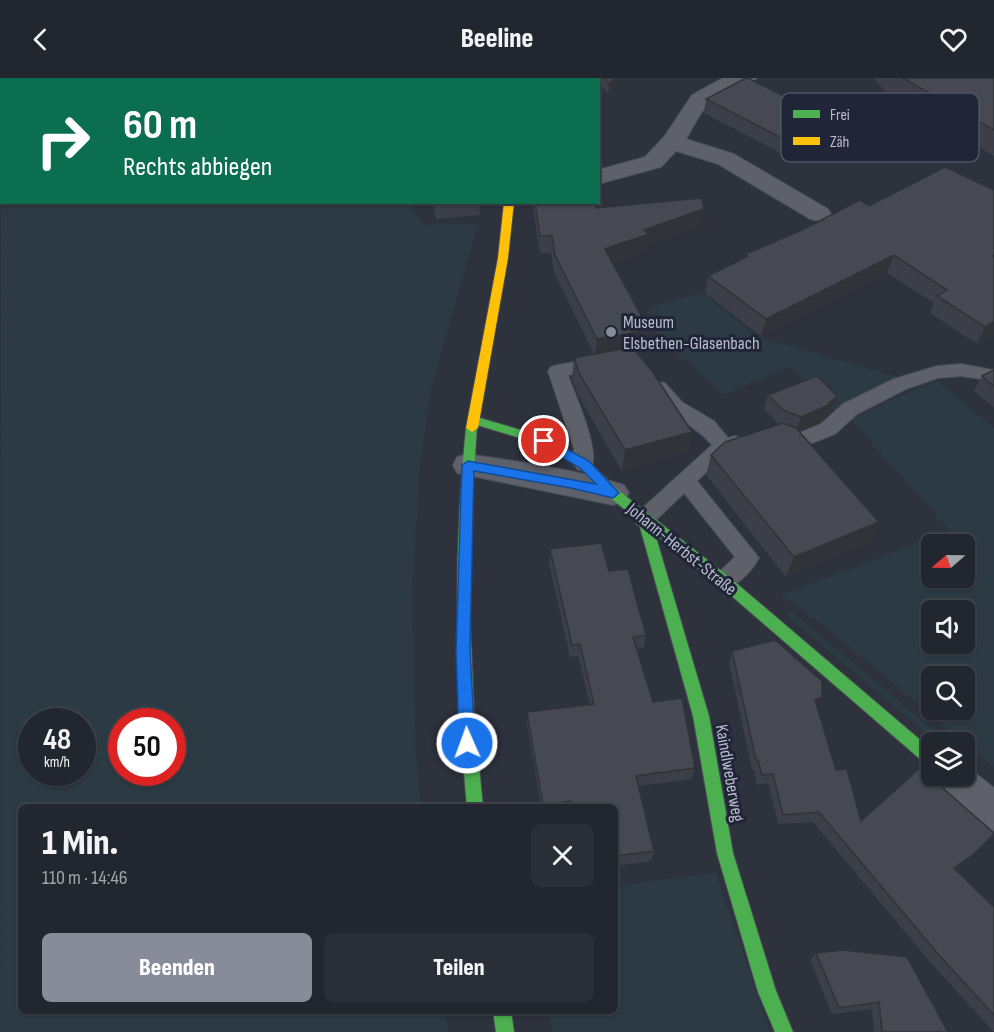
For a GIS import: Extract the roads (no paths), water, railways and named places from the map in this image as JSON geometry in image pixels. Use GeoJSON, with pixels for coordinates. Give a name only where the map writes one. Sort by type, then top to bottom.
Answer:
{"type":"FeatureCollection","features":[{"type":"Feature","properties":{"kind":"street"},"geometry":{"type":"LineString","coordinates":[[600,176],[653,162],[672,142],[700,100],[726,84],[746,78]]}},
{"type":"Feature","properties":{"kind":"street"},"geometry":{"type":"LineString","coordinates":[[672,142],[726,159],[819,214]]}},
{"type":"Feature","properties":{"kind":"street"},"geometry":{"type":"LineString","coordinates":[[475,804],[467,743],[463,650],[468,465],[501,275],[509,204]]}},
{"type":"Feature","properties":{"kind":"street","name":"Johann-Herbst-Straße"},"geometry":{"type":"LineString","coordinates":[[474,420],[544,441],[584,464],[613,493],[724,581],[921,751]]}},
{"type":"Feature","properties":{"kind":"street"},"geometry":{"type":"LineString","coordinates":[[468,465],[571,483],[613,493]]}},
{"type":"Feature","properties":{"kind":"street","name":"Kaindlweberweg"},"geometry":{"type":"LineString","coordinates":[[644,519],[701,716],[725,853],[767,992],[784,1032]]}},
{"type":"Feature","properties":{"kind":"street"},"geometry":{"type":"LineString","coordinates":[[962,786],[994,813]]}},
{"type":"Feature","properties":{"kind":"street"},"geometry":{"type":"LineString","coordinates":[[502,1014],[505,1032]]}},
{"type":"Feature","properties":{"kind":"lane"},"geometry":{"type":"LineString","coordinates":[[584,464],[584,448],[557,371],[612,362]]}},
{"type":"Feature","properties":{"kind":"lane"},"geometry":{"type":"LineString","coordinates":[[644,519],[715,452],[725,447],[761,436],[779,434],[797,442],[828,429],[850,409],[900,384],[937,372],[961,370],[987,374]]}},
{"type":"Feature","properties":{"kind":"lane"},"geometry":{"type":"LineString","coordinates":[[647,374],[675,407],[706,426],[725,447]]}},
{"type":"Feature","properties":{"kind":"lane"},"geometry":{"type":"LineString","coordinates":[[685,480],[748,558],[724,581]]}},
{"type":"Feature","properties":{"kind":"place","name":"Museum Elsbethen-Glasenbach"},"geometry":{"type":"Point","coordinates":[611,332]}}]}
